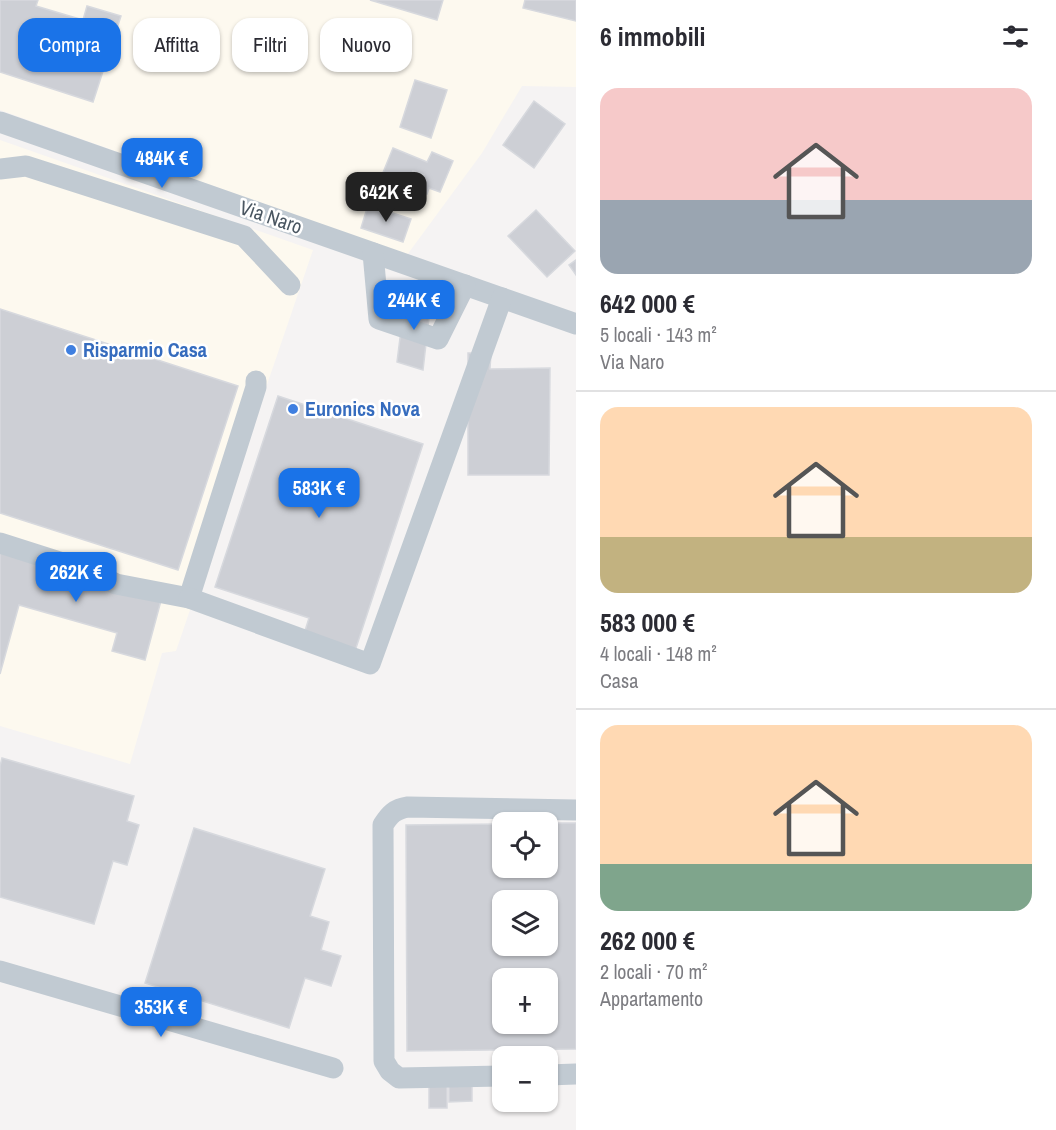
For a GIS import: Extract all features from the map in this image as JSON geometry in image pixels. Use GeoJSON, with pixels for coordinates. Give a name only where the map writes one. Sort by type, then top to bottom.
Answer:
{"type":"FeatureCollection","features":[{"type":"Feature","properties":{"kind":"street","name":"Via Naro"},"geometry":{"type":"LineString","coordinates":[[0,122],[576,324]]}},
{"type":"Feature","properties":{"kind":"street"},"geometry":{"type":"LineString","coordinates":[[0,169],[26,166],[244,236],[290,285]]}},
{"type":"Feature","properties":{"kind":"street"},"geometry":{"type":"LineString","coordinates":[[373,253],[380,319],[438,339],[465,285]]}},
{"type":"Feature","properties":{"kind":"street"},"geometry":{"type":"LineString","coordinates":[[0,543],[94,573],[116,584],[189,598],[370,664],[502,298]]}},
{"type":"Feature","properties":{"kind":"street"},"geometry":{"type":"LineString","coordinates":[[189,598],[256,381]]}},
{"type":"Feature","properties":{"kind":"street"},"geometry":{"type":"LineString","coordinates":[[492,1076],[399,1078],[390,1071],[384,1061],[383,825],[389,815],[398,809],[408,807],[576,810]]}},
{"type":"Feature","properties":{"kind":"street"},"geometry":{"type":"LineString","coordinates":[[0,971],[333,1068]]}},
{"type":"Feature","properties":{"kind":"street"},"geometry":{"type":"LineString","coordinates":[[558,1075],[576,1074]]}},
{"type":"Feature","properties":{"kind":"shaded area"},"geometry":{"type":"Polygon","coordinates":[[[0,0],[576,0],[576,87],[522,86],[482,153],[407,255],[0,110],[0,0]]]}},
{"type":"Feature","properties":{"kind":"shaded area"},"geometry":{"type":"Polygon","coordinates":[[[0,140],[313,250],[176,651],[162,653],[130,764],[0,726],[0,140]]]}},
{"type":"Feature","properties":{"kind":"building"},"geometry":{"type":"Polygon","coordinates":[[[0,0],[38,0],[36,6],[76,18],[18,18],[18,72],[103,72],[93,102],[0,72],[0,0]]]}},
{"type":"Feature","properties":{"kind":"building"},"geometry":{"type":"Polygon","coordinates":[[[370,0],[443,0],[437,20],[370,0]]]}},
{"type":"Feature","properties":{"kind":"building"},"geometry":{"type":"Polygon","coordinates":[[[525,0],[576,0],[576,21],[523,8],[525,0]]]}},
{"type":"Feature","properties":{"kind":"building"},"geometry":{"type":"Polygon","coordinates":[[[87,6],[121,16],[120,18],[84,18],[87,6]]]}},
{"type":"Feature","properties":{"kind":"building"},"geometry":{"type":"Polygon","coordinates":[[[415,80],[447,90],[431,138],[400,127],[415,80]]]}},
{"type":"Feature","properties":{"kind":"building"},"geometry":{"type":"Polygon","coordinates":[[[534,101],[565,124],[534,168],[503,145],[534,101]]]}},
{"type":"Feature","properties":{"kind":"building"},"geometry":{"type":"Polygon","coordinates":[[[393,148],[427,162],[432,152],[453,161],[440,192],[429,188],[427,194],[418,190],[424,175],[413,171],[407,185],[382,175],[393,148]]]}},
{"type":"Feature","properties":{"kind":"building"},"geometry":{"type":"Polygon","coordinates":[[[368,205],[411,219],[403,242],[361,228],[368,205]]]}},
{"type":"Feature","properties":{"kind":"building"},"geometry":{"type":"Polygon","coordinates":[[[536,210],[575,251],[547,277],[508,236],[536,210]]]}},
{"type":"Feature","properties":{"kind":"building"},"geometry":{"type":"Polygon","coordinates":[[[576,260],[576,275],[569,265],[576,260]]]}},
{"type":"Feature","properties":{"kind":"building"},"geometry":{"type":"Polygon","coordinates":[[[406,290],[431,300],[423,370],[397,362],[406,290]]]}},
{"type":"Feature","properties":{"kind":"building"},"geometry":{"type":"Polygon","coordinates":[[[0,309],[238,386],[178,570],[0,513],[0,309]]]}},
{"type":"Feature","properties":{"kind":"building"},"geometry":{"type":"Polygon","coordinates":[[[468,353],[491,353],[490,369],[550,368],[549,475],[468,475],[468,353]]]}},
{"type":"Feature","properties":{"kind":"building"},"geometry":{"type":"Polygon","coordinates":[[[278,396],[423,444],[355,651],[304,634],[309,618],[215,587],[278,396]]]}},
{"type":"Feature","properties":{"kind":"building"},"geometry":{"type":"Polygon","coordinates":[[[0,551],[162,597],[145,660],[112,651],[117,633],[19,605],[0,674],[0,551]]]}},
{"type":"Feature","properties":{"kind":"building"},"geometry":{"type":"Polygon","coordinates":[[[2,758],[134,796],[127,821],[139,825],[127,865],[113,861],[94,924],[0,897],[0,766],[2,758]]]}},
{"type":"Feature","properties":{"kind":"building"},"geometry":{"type":"Polygon","coordinates":[[[558,823],[576,823],[576,1049],[558,1049],[558,1046],[492,1046],[492,1050],[407,1051],[406,825],[492,824],[492,878],[558,878],[558,823]]]}},
{"type":"Feature","properties":{"kind":"building"},"geometry":{"type":"Polygon","coordinates":[[[194,828],[325,869],[310,916],[329,922],[321,950],[341,956],[331,986],[305,978],[289,1028],[145,983],[194,828]]]}},
{"type":"Feature","properties":{"kind":"building"},"geometry":{"type":"Polygon","coordinates":[[[429,1085],[447,1085],[447,1108],[429,1108],[429,1085]]]}},
{"type":"Feature","properties":{"kind":"building"},"geometry":{"type":"Polygon","coordinates":[[[472,1085],[472,1101],[449,1102],[449,1086],[472,1085]]]}},
{"type":"Feature","properties":{"kind":"place","name":"Risparmio Casa"},"geometry":{"type":"Point","coordinates":[71,350]}},
{"type":"Feature","properties":{"kind":"place","name":"Euronics Nova"},"geometry":{"type":"Point","coordinates":[293,409]}}]}
